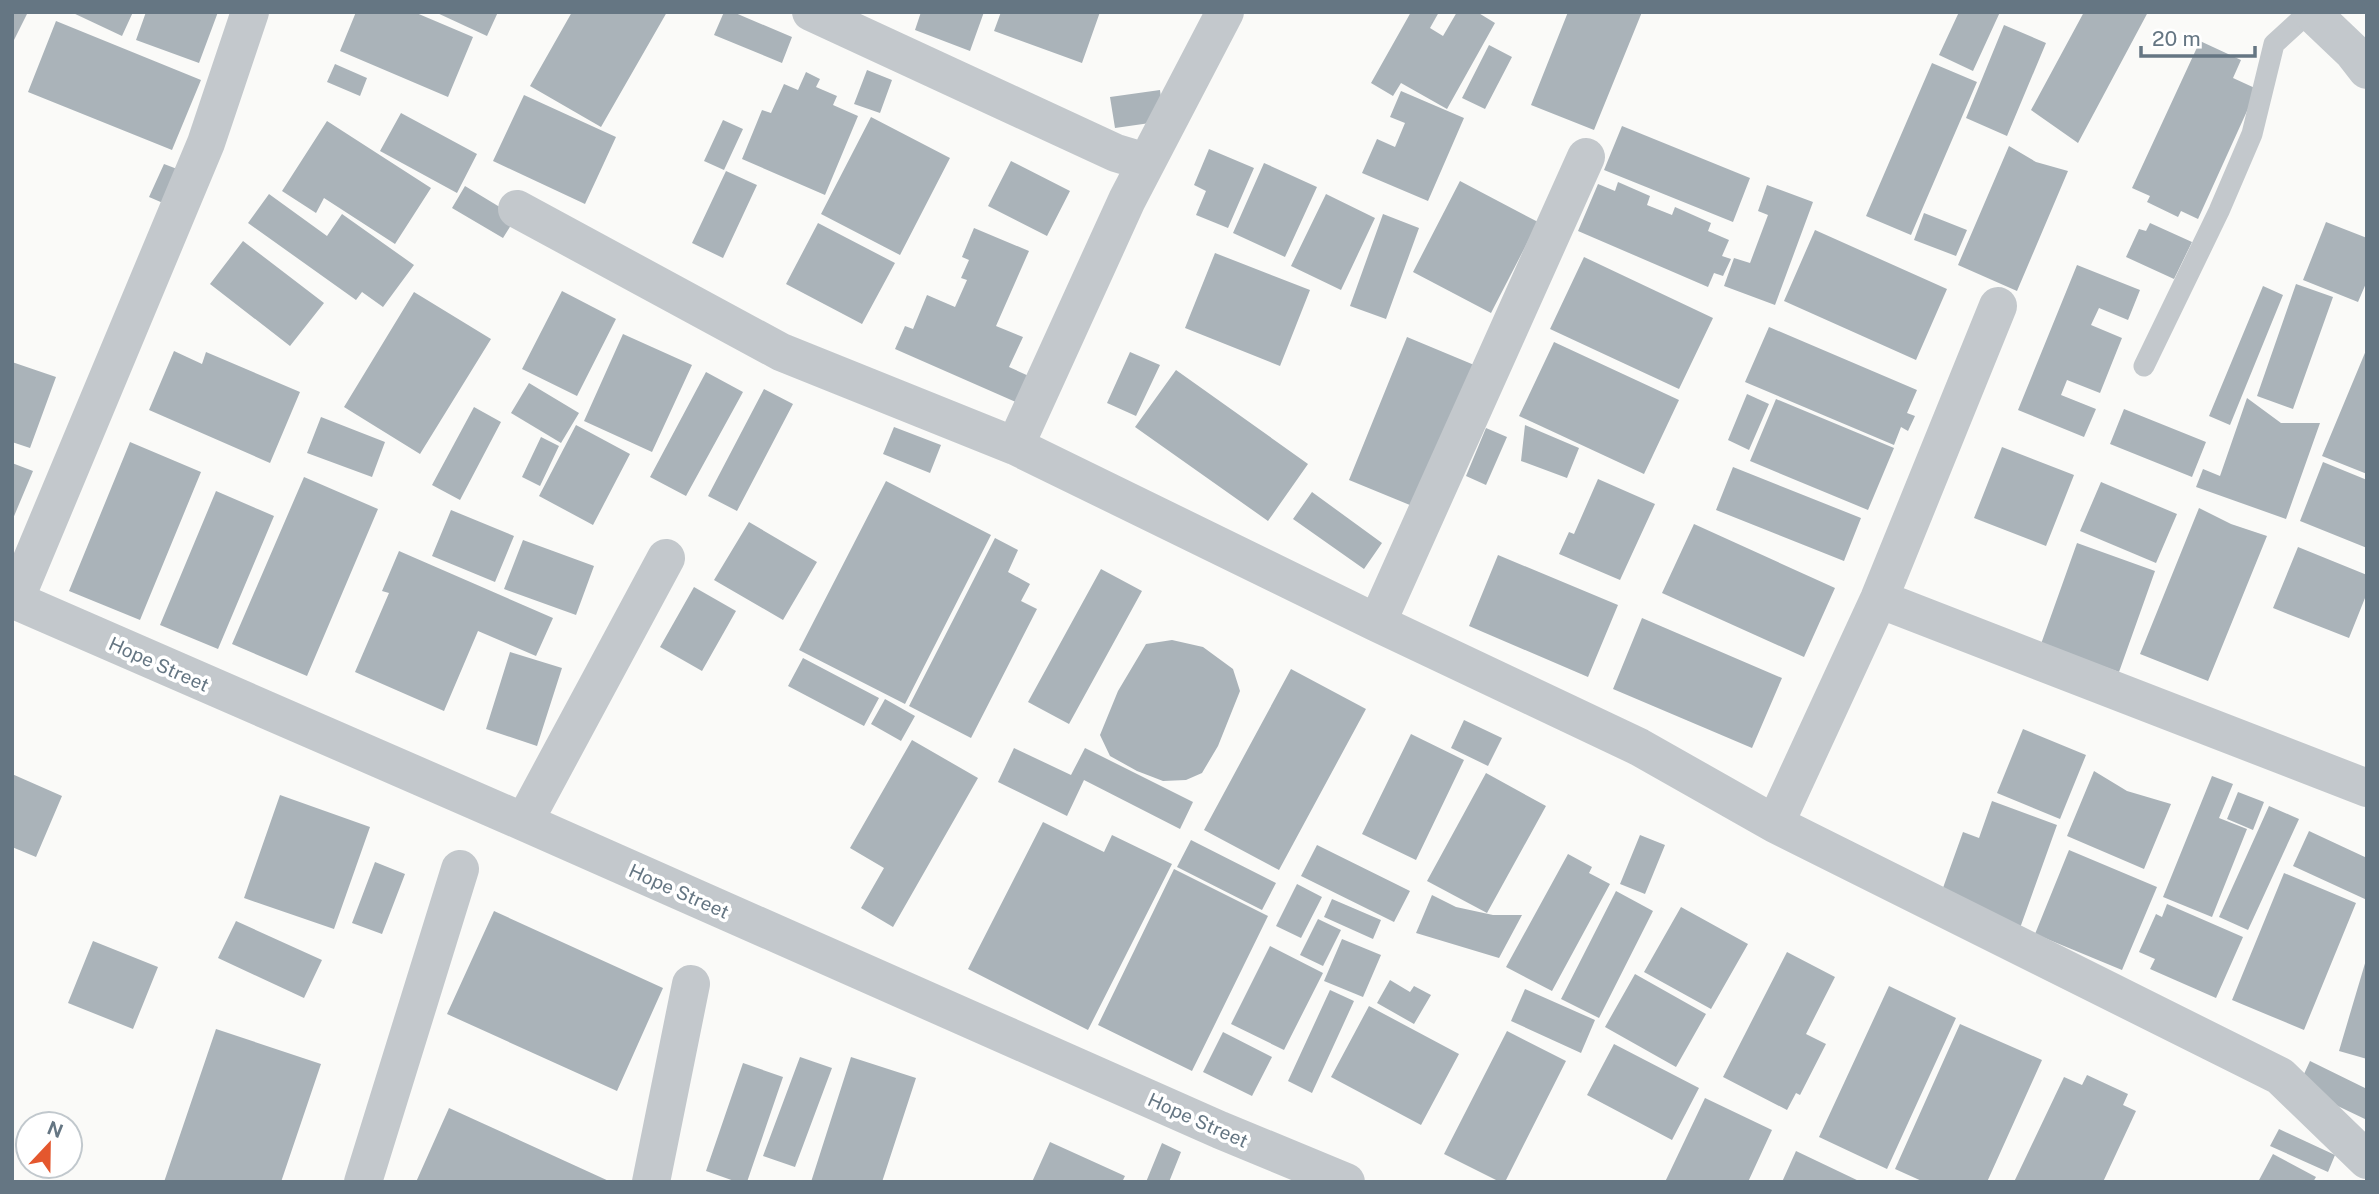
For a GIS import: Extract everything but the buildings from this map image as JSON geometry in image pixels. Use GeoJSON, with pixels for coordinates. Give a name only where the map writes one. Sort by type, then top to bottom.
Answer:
{"type":"FeatureCollection","features":[{"type":"Feature","properties":{"kind":"street"},"geometry":{"type":"LineString","coordinates":[[14,600],[206,143],[250,12]]}},
{"type":"Feature","properties":{"kind":"street"},"geometry":{"type":"LineString","coordinates":[[811,12],[1116,153],[1146,162]]}},
{"type":"Feature","properties":{"kind":"street"},"geometry":{"type":"LineString","coordinates":[[1015,446],[1146,162],[1225,12]]}},
{"type":"Feature","properties":{"kind":"street"},"geometry":{"type":"LineString","coordinates":[[2310,12],[2353,52],[2367,71]]}},
{"type":"Feature","properties":{"kind":"street"},"geometry":{"type":"LineString","coordinates":[[1377,623],[1586,157]]}},
{"type":"Feature","properties":{"kind":"street"},"geometry":{"type":"LineString","coordinates":[[517,209],[781,352],[1015,446],[1377,623],[1639,747],[1775,824],[2280,1076],[2367,1160]]}},
{"type":"Feature","properties":{"kind":"street"},"geometry":{"type":"LineString","coordinates":[[1775,824],[1879,599],[1998,306]]}},
{"type":"Feature","properties":{"kind":"street"},"geometry":{"type":"LineString","coordinates":[[524,822],[666,558]]}},
{"type":"Feature","properties":{"kind":"street"},"geometry":{"type":"LineString","coordinates":[[1879,599],[2367,788]]}},
{"type":"Feature","properties":{"kind":"street","name":"Hope Street"},"geometry":{"type":"LineString","coordinates":[[14,600],[1220,1130],[1346,1182]]}},
{"type":"Feature","properties":{"kind":"street"},"geometry":{"type":"LineString","coordinates":[[363,1182],[460,869]]}},
{"type":"Feature","properties":{"kind":"street"},"geometry":{"type":"LineString","coordinates":[[651,1182],[691,984]]}},
{"type":"Feature","properties":{"kind":"lane"},"geometry":{"type":"LineString","coordinates":[[2144,366],[2219,211],[2252,134],[2274,44],[2310,12]]}}]}
